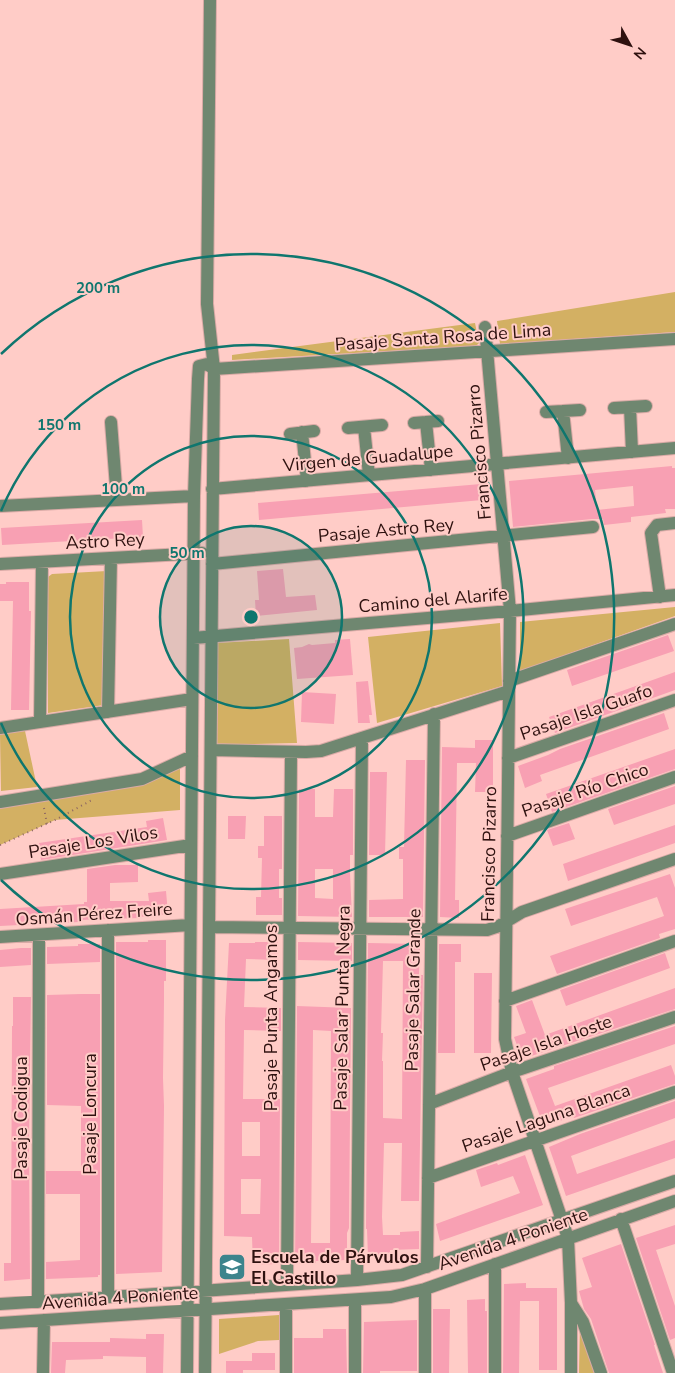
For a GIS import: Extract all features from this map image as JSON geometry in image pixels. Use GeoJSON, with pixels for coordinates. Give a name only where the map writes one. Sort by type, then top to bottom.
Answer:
{"type":"FeatureCollection","features":[{"type":"Feature","properties":{"kind":"street"},"geometry":{"type":"LineString","coordinates":[[204,1373],[214,369],[207,304],[210,0]]}},
{"type":"Feature","properties":{"kind":"street","name":"Francisco Pizarro"},"geometry":{"type":"LineString","coordinates":[[486,327],[510,612],[506,1039],[512,1072],[568,1238],[571,1303],[571,1373]]}},
{"type":"Feature","properties":{"kind":"street","name":"Pasaje Santa Rosa de Lima"},"geometry":{"type":"LineString","coordinates":[[194,496],[199,366],[207,364],[214,369],[675,338]]}},
{"type":"Feature","properties":{"kind":"street"},"geometry":{"type":"LineString","coordinates":[[614,408],[646,406]]}},
{"type":"Feature","properties":{"kind":"street"},"geometry":{"type":"LineString","coordinates":[[630,407],[632,452]]}},
{"type":"Feature","properties":{"kind":"street"},"geometry":{"type":"LineString","coordinates":[[546,412],[580,410]]}},
{"type":"Feature","properties":{"kind":"street"},"geometry":{"type":"LineString","coordinates":[[563,411],[568,458]]}},
{"type":"Feature","properties":{"kind":"street"},"geometry":{"type":"LineString","coordinates":[[111,422],[117,500]]}},
{"type":"Feature","properties":{"kind":"street"},"geometry":{"type":"LineString","coordinates":[[426,422],[432,470]]}},
{"type":"Feature","properties":{"kind":"street"},"geometry":{"type":"LineString","coordinates":[[348,428],[382,425]]}},
{"type":"Feature","properties":{"kind":"street"},"geometry":{"type":"LineString","coordinates":[[364,427],[369,476]]}},
{"type":"Feature","properties":{"kind":"street"},"geometry":{"type":"LineString","coordinates":[[302,432],[307,481]]}},
{"type":"Feature","properties":{"kind":"street","name":"Virgen de Guadalupe"},"geometry":{"type":"LineString","coordinates":[[212,489],[675,448]]}},
{"type":"Feature","properties":{"kind":"street"},"geometry":{"type":"LineString","coordinates":[[0,506],[194,496],[187,1373]]}},
{"type":"Feature","properties":{"kind":"street"},"geometry":{"type":"LineString","coordinates":[[660,597],[651,532],[657,525],[675,523]]}},
{"type":"Feature","properties":{"kind":"street","name":"Pasaje Astro Rey"},"geometry":{"type":"LineString","coordinates":[[212,558],[593,528]]}},
{"type":"Feature","properties":{"kind":"street","name":"Astro Rey"},"geometry":{"type":"LineString","coordinates":[[0,564],[194,553],[212,558]]}},
{"type":"Feature","properties":{"kind":"street"},"geometry":{"type":"LineString","coordinates":[[108,712],[111,558]]}},
{"type":"Feature","properties":{"kind":"street"},"geometry":{"type":"LineString","coordinates":[[40,722],[42,562]]}},
{"type":"Feature","properties":{"kind":"street","name":"Camino del Alarife"},"geometry":{"type":"LineString","coordinates":[[193,638],[510,612],[675,595]]}},
{"type":"Feature","properties":{"kind":"street"},"geometry":{"type":"LineString","coordinates":[[211,750],[291,752],[321,750],[434,714],[675,624]]}},
{"type":"Feature","properties":{"kind":"street"},"geometry":{"type":"LineString","coordinates":[[0,728],[192,699]]}},
{"type":"Feature","properties":{"kind":"street","name":"Pasaje Isla Guafo"},"geometry":{"type":"LineString","coordinates":[[508,758],[675,700]]}},
{"type":"Feature","properties":{"kind":"street","name":"Pasaje Salar Grande"},"geometry":{"type":"LineString","coordinates":[[427,1267],[434,714]]}},
{"type":"Feature","properties":{"kind":"street","name":"Pasaje Salar Punta Negra"},"geometry":{"type":"LineString","coordinates":[[357,1280],[362,738]]}},
{"type":"Feature","properties":{"kind":"street","name":"Pasaje Punta Angamos"},"geometry":{"type":"LineString","coordinates":[[287,1284],[291,752]]}},
{"type":"Feature","properties":{"kind":"street"},"geometry":{"type":"LineString","coordinates":[[0,802],[142,779],[192,756]]}},
{"type":"Feature","properties":{"kind":"street","name":"Pasaje Río Chico"},"geometry":{"type":"LineString","coordinates":[[507,836],[675,777]]}},
{"type":"Feature","properties":{"kind":"street","name":"Pasaje Los Vilos"},"geometry":{"type":"LineString","coordinates":[[0,874],[191,845]]}},
{"type":"Feature","properties":{"kind":"street"},"geometry":{"type":"LineString","coordinates":[[209,928],[481,931],[492,928],[522,912],[675,859]]}},
{"type":"Feature","properties":{"kind":"street","name":"Osmán Pérez Freire"},"geometry":{"type":"LineString","coordinates":[[0,937],[190,925]]}},
{"type":"Feature","properties":{"kind":"street","name":"Pasaje Loncura"},"geometry":{"type":"LineString","coordinates":[[108,930],[108,1297]]}},
{"type":"Feature","properties":{"kind":"street","name":"Pasaje Codigua"},"geometry":{"type":"LineString","coordinates":[[38,1302],[39,935]]}},
{"type":"Feature","properties":{"kind":"street"},"geometry":{"type":"LineString","coordinates":[[505,1001],[675,941]]}},
{"type":"Feature","properties":{"kind":"street","name":"Pasaje Isla Hoste"},"geometry":{"type":"LineString","coordinates":[[429,1104],[512,1072],[675,1016]]}},
{"type":"Feature","properties":{"kind":"street","name":"Pasaje Laguna Blanca"},"geometry":{"type":"LineString","coordinates":[[428,1178],[675,1092]]}},
{"type":"Feature","properties":{"kind":"street","name":"Avenida 4 Poniente"},"geometry":{"type":"LineString","coordinates":[[0,1304],[357,1280],[402,1274],[675,1181]]}},
{"type":"Feature","properties":{"kind":"street","name":"Avenida 4 Poniente"},"geometry":{"type":"LineString","coordinates":[[0,1323],[391,1297],[425,1289],[675,1201]]}},
{"type":"Feature","properties":{"kind":"street"},"geometry":{"type":"LineString","coordinates":[[621,1220],[673,1373]]}},
{"type":"Feature","properties":{"kind":"street"},"geometry":{"type":"LineString","coordinates":[[495,1264],[495,1373]]}},
{"type":"Feature","properties":{"kind":"street"},"geometry":{"type":"LineString","coordinates":[[425,1289],[425,1373]]}},
{"type":"Feature","properties":{"kind":"street"},"geometry":{"type":"LineString","coordinates":[[355,1300],[355,1373]]}},
{"type":"Feature","properties":{"kind":"street"},"geometry":{"type":"LineString","coordinates":[[571,1303],[583,1322],[601,1373]]}},
{"type":"Feature","properties":{"kind":"street"},"geometry":{"type":"LineString","coordinates":[[286,1304],[286,1373]]}},
{"type":"Feature","properties":{"kind":"street"},"geometry":{"type":"LineString","coordinates":[[43,1373],[44,1320]]}},
{"type":"Feature","properties":{"kind":"path"},"geometry":{"type":"LineString","coordinates":[[42,796],[47,824]]}},
{"type":"Feature","properties":{"kind":"path"},"geometry":{"type":"LineString","coordinates":[[0,845],[47,824],[95,798]]}},
{"type":"Feature","properties":{"kind":"shaded area"},"geometry":{"type":"Polygon","coordinates":[[[675,292],[675,332],[500,344],[497,321],[675,292]]]}},
{"type":"Feature","properties":{"kind":"shaded area"},"geometry":{"type":"Polygon","coordinates":[[[475,323],[479,343],[476,346],[232,360],[232,355],[475,323]]]}},
{"type":"Feature","properties":{"kind":"shaded area"},"geometry":{"type":"Polygon","coordinates":[[[107,571],[104,705],[48,713],[48,577],[52,574],[107,571]]]}},
{"type":"Feature","properties":{"kind":"shaded area"},"geometry":{"type":"Polygon","coordinates":[[[675,607],[675,616],[520,671],[520,622],[675,607]]]}},
{"type":"Feature","properties":{"kind":"shaded area"},"geometry":{"type":"Polygon","coordinates":[[[500,623],[502,686],[377,723],[368,637],[500,623]]]}},
{"type":"Feature","properties":{"kind":"shaded area"},"geometry":{"type":"Polygon","coordinates":[[[289,639],[297,743],[215,745],[217,643],[289,639]]]}},
{"type":"Feature","properties":{"kind":"shaded area"},"geometry":{"type":"Polygon","coordinates":[[[25,731],[37,787],[1,791],[0,734],[25,731]]]}},
{"type":"Feature","properties":{"kind":"shaded area"},"geometry":{"type":"Polygon","coordinates":[[[180,763],[180,810],[55,820],[0,845],[0,807],[180,763]]]}},
{"type":"Feature","properties":{"kind":"shaded area"},"geometry":{"type":"Polygon","coordinates":[[[279,1315],[279,1340],[258,1341],[219,1354],[219,1319],[279,1315]]]}},
{"type":"Feature","properties":{"kind":"shaded area"},"geometry":{"type":"Polygon","coordinates":[[[580,1324],[597,1373],[579,1373],[580,1324]]]}},
{"type":"Feature","properties":{"kind":"building"},"geometry":{"type":"Polygon","coordinates":[[[672,466],[672,468],[675,468],[675,509],[665,509],[666,513],[631,517],[631,522],[604,525],[603,519],[592,519],[513,527],[509,481],[672,466]],[[633,486],[595,490],[597,510],[634,506],[633,486]]]}},
{"type":"Feature","properties":{"kind":"building"},"geometry":{"type":"Polygon","coordinates":[[[481,484],[482,500],[259,520],[258,503],[481,484]]]}},
{"type":"Feature","properties":{"kind":"building"},"geometry":{"type":"Polygon","coordinates":[[[142,520],[143,537],[2,545],[1,528],[142,520]]]}},
{"type":"Feature","properties":{"kind":"building"},"geometry":{"type":"Polygon","coordinates":[[[283,569],[286,597],[315,595],[317,610],[256,616],[255,600],[259,600],[257,571],[283,569]]]}},
{"type":"Feature","properties":{"kind":"building"},"geometry":{"type":"Polygon","coordinates":[[[6,582],[29,582],[29,611],[31,611],[29,710],[11,710],[13,601],[0,601],[0,584],[6,584],[6,582]]]}},
{"type":"Feature","properties":{"kind":"building"},"geometry":{"type":"Polygon","coordinates":[[[668,635],[674,651],[572,686],[567,670],[668,635]]]}},
{"type":"Feature","properties":{"kind":"building"},"geometry":{"type":"Polygon","coordinates":[[[350,639],[353,675],[297,679],[294,648],[309,644],[335,643],[335,640],[350,639]]]}},
{"type":"Feature","properties":{"kind":"building"},"geometry":{"type":"Polygon","coordinates":[[[675,672],[675,690],[555,733],[549,717],[675,672]]]}},
{"type":"Feature","properties":{"kind":"building"},"geometry":{"type":"Polygon","coordinates":[[[368,681],[372,715],[369,715],[370,723],[358,723],[356,682],[368,681]]]}},
{"type":"Feature","properties":{"kind":"building"},"geometry":{"type":"Polygon","coordinates":[[[302,692],[336,694],[334,724],[301,722],[302,692]]]}},
{"type":"Feature","properties":{"kind":"building"},"geometry":{"type":"Polygon","coordinates":[[[664,713],[669,729],[540,775],[542,781],[525,788],[518,766],[560,749],[664,713]]]}},
{"type":"Feature","properties":{"kind":"building"},"geometry":{"type":"Polygon","coordinates":[[[475,740],[493,740],[493,792],[475,792],[476,763],[457,763],[455,900],[459,900],[459,918],[440,917],[442,747],[475,748],[475,740]]]}},
{"type":"Feature","properties":{"kind":"building"},"geometry":{"type":"Polygon","coordinates":[[[675,749],[675,769],[552,812],[546,794],[675,749]]]}},
{"type":"Feature","properties":{"kind":"building"},"geometry":{"type":"Polygon","coordinates":[[[406,760],[425,760],[423,917],[369,917],[369,900],[403,899],[403,859],[399,859],[399,847],[404,847],[406,760]]]}},
{"type":"Feature","properties":{"kind":"building"},"geometry":{"type":"Polygon","coordinates":[[[370,772],[387,772],[385,855],[369,855],[370,772]]]}},
{"type":"Feature","properties":{"kind":"building"},"geometry":{"type":"Polygon","coordinates":[[[675,786],[675,804],[614,825],[608,809],[675,786]]]}},
{"type":"Feature","properties":{"kind":"building"},"geometry":{"type":"Polygon","coordinates":[[[299,789],[315,789],[315,817],[333,817],[334,789],[353,789],[353,855],[350,855],[352,917],[298,916],[299,789]],[[315,869],[315,898],[333,899],[333,869],[315,869]]]}},
{"type":"Feature","properties":{"kind":"building"},"geometry":{"type":"Polygon","coordinates":[[[228,816],[246,816],[245,839],[228,839],[228,816]]]}},
{"type":"Feature","properties":{"kind":"building"},"geometry":{"type":"Polygon","coordinates":[[[264,816],[282,816],[282,869],[279,869],[279,898],[282,898],[282,915],[256,915],[256,897],[261,897],[262,858],[258,858],[258,846],[264,846],[264,816]]]}},
{"type":"Feature","properties":{"kind":"building"},"geometry":{"type":"Polygon","coordinates":[[[163,818],[167,840],[41,860],[39,843],[147,827],[146,821],[163,818]]]}},
{"type":"Feature","properties":{"kind":"building"},"geometry":{"type":"Polygon","coordinates":[[[569,823],[575,839],[553,846],[547,830],[569,823]]]}},
{"type":"Feature","properties":{"kind":"building"},"geometry":{"type":"Polygon","coordinates":[[[675,825],[675,843],[568,881],[563,864],[675,825]]]}},
{"type":"Feature","properties":{"kind":"building"},"geometry":{"type":"Polygon","coordinates":[[[115,865],[138,865],[138,882],[110,883],[110,901],[149,901],[148,893],[166,891],[168,914],[139,918],[0,926],[0,909],[84,904],[84,902],[87,902],[87,869],[115,865]]]}},
{"type":"Feature","properties":{"kind":"building"},"geometry":{"type":"Polygon","coordinates":[[[670,874],[675,888],[675,929],[659,934],[660,938],[557,974],[550,956],[664,916],[657,897],[571,926],[565,909],[670,874]]]}},
{"type":"Feature","properties":{"kind":"building"},"geometry":{"type":"Polygon","coordinates":[[[148,940],[166,940],[166,981],[164,981],[162,1272],[116,1274],[116,942],[148,942],[148,940]]]}},
{"type":"Feature","properties":{"kind":"building"},"geometry":{"type":"Polygon","coordinates":[[[278,942],[277,960],[246,959],[244,1007],[281,1008],[281,1031],[244,1030],[243,1099],[280,1099],[279,1264],[253,1265],[252,1237],[224,1236],[225,1020],[229,943],[278,942]],[[242,1122],[242,1156],[260,1156],[260,1122],[242,1122]],[[241,1179],[241,1214],[260,1214],[261,1179],[241,1179]]]}},
{"type":"Feature","properties":{"kind":"building"},"geometry":{"type":"Polygon","coordinates":[[[298,942],[352,943],[352,961],[298,960],[298,942]]]}},
{"type":"Feature","properties":{"kind":"building"},"geometry":{"type":"Polygon","coordinates":[[[368,943],[420,944],[419,975],[423,975],[419,1201],[401,1201],[402,1143],[384,1143],[382,1217],[383,1235],[400,1235],[400,1232],[419,1231],[419,1249],[390,1250],[390,1257],[368,1257],[366,1229],[368,943]],[[383,961],[381,1033],[383,1033],[383,1118],[402,1119],[403,961],[383,961]]]}},
{"type":"Feature","properties":{"kind":"building"},"geometry":{"type":"Polygon","coordinates":[[[78,944],[100,944],[100,962],[47,964],[47,947],[78,946],[78,944]]]}},
{"type":"Feature","properties":{"kind":"building"},"geometry":{"type":"Polygon","coordinates":[[[439,944],[461,944],[461,962],[455,962],[455,1053],[438,1053],[439,944]]]}},
{"type":"Feature","properties":{"kind":"building"},"geometry":{"type":"Polygon","coordinates":[[[31,948],[31,965],[0,967],[0,950],[31,948]]]}},
{"type":"Feature","properties":{"kind":"building"},"geometry":{"type":"Polygon","coordinates":[[[665,953],[670,968],[566,1006],[560,990],[665,953]]]}},
{"type":"Feature","properties":{"kind":"building"},"geometry":{"type":"Polygon","coordinates":[[[474,973],[492,973],[491,1053],[474,1053],[474,973]]]}},
{"type":"Feature","properties":{"kind":"building"},"geometry":{"type":"Polygon","coordinates":[[[675,988],[675,1009],[522,1059],[514,1037],[526,1033],[516,1006],[532,1000],[545,1035],[675,988]]]}},
{"type":"Feature","properties":{"kind":"building"},"geometry":{"type":"Polygon","coordinates":[[[100,994],[100,1275],[98,1277],[46,1279],[46,1262],[80,1260],[80,1194],[46,1194],[46,1171],[81,1171],[81,1106],[47,1105],[47,995],[100,994]]]}},
{"type":"Feature","properties":{"kind":"building"},"geometry":{"type":"Polygon","coordinates":[[[13,997],[31,997],[30,1279],[4,1281],[4,1263],[11,1263],[13,997]]]}},
{"type":"Feature","properties":{"kind":"building"},"geometry":{"type":"Polygon","coordinates":[[[297,1006],[351,1008],[347,1260],[295,1264],[297,1006]],[[313,1030],[311,1243],[330,1243],[331,1031],[313,1030]]]}},
{"type":"Feature","properties":{"kind":"building"},"geometry":{"type":"Polygon","coordinates":[[[675,1026],[675,1044],[548,1088],[555,1106],[671,1065],[675,1076],[675,1084],[544,1127],[526,1079],[554,1069],[554,1066],[675,1026]]]}},
{"type":"Feature","properties":{"kind":"building"},"geometry":{"type":"Polygon","coordinates":[[[675,1101],[675,1118],[571,1156],[577,1174],[675,1140],[675,1158],[566,1196],[549,1147],[580,1134],[675,1101]]]}},
{"type":"Feature","properties":{"kind":"building"},"geometry":{"type":"Polygon","coordinates":[[[525,1155],[543,1205],[440,1241],[436,1224],[520,1193],[513,1176],[481,1187],[476,1170],[497,1163],[498,1165],[525,1155]]]}},
{"type":"Feature","properties":{"kind":"building"},"geometry":{"type":"Polygon","coordinates":[[[675,1225],[675,1244],[656,1250],[675,1306],[675,1338],[670,1340],[636,1238],[675,1225]]]}},
{"type":"Feature","properties":{"kind":"building"},"geometry":{"type":"Polygon","coordinates":[[[621,1244],[663,1373],[609,1373],[591,1319],[584,1309],[579,1291],[592,1287],[582,1258],[621,1244]]]}},
{"type":"Feature","properties":{"kind":"building"},"geometry":{"type":"Polygon","coordinates":[[[526,1283],[526,1288],[557,1288],[557,1370],[539,1370],[539,1301],[520,1301],[519,1373],[503,1373],[504,1284],[526,1283]]]}},
{"type":"Feature","properties":{"kind":"building"},"geometry":{"type":"Polygon","coordinates":[[[485,1299],[485,1311],[487,1311],[487,1373],[468,1373],[467,1300],[485,1299]]]}},
{"type":"Feature","properties":{"kind":"building"},"geometry":{"type":"Polygon","coordinates":[[[433,1309],[450,1309],[449,1373],[433,1373],[433,1309]]]}},
{"type":"Feature","properties":{"kind":"building"},"geometry":{"type":"Polygon","coordinates":[[[417,1320],[417,1371],[363,1373],[364,1322],[417,1320]]]}},
{"type":"Feature","properties":{"kind":"building"},"geometry":{"type":"Polygon","coordinates":[[[323,1329],[346,1329],[347,1373],[294,1373],[294,1338],[323,1338],[323,1329]]]}},
{"type":"Feature","properties":{"kind":"building"},"geometry":{"type":"Polygon","coordinates":[[[146,1334],[164,1334],[163,1373],[146,1373],[146,1357],[103,1356],[103,1359],[66,1360],[65,1373],[51,1373],[52,1342],[110,1342],[110,1338],[146,1339],[146,1334]]]}},
{"type":"Feature","properties":{"kind":"building"},"geometry":{"type":"Polygon","coordinates":[[[252,1353],[275,1353],[275,1370],[243,1370],[243,1373],[226,1373],[226,1361],[252,1361],[252,1353]]]}},
{"type":"Feature","properties":{"kind":"place","name":"Escuela de Párvulos El Castillo"},"geometry":{"type":"Point","coordinates":[232,1267]}}]}
